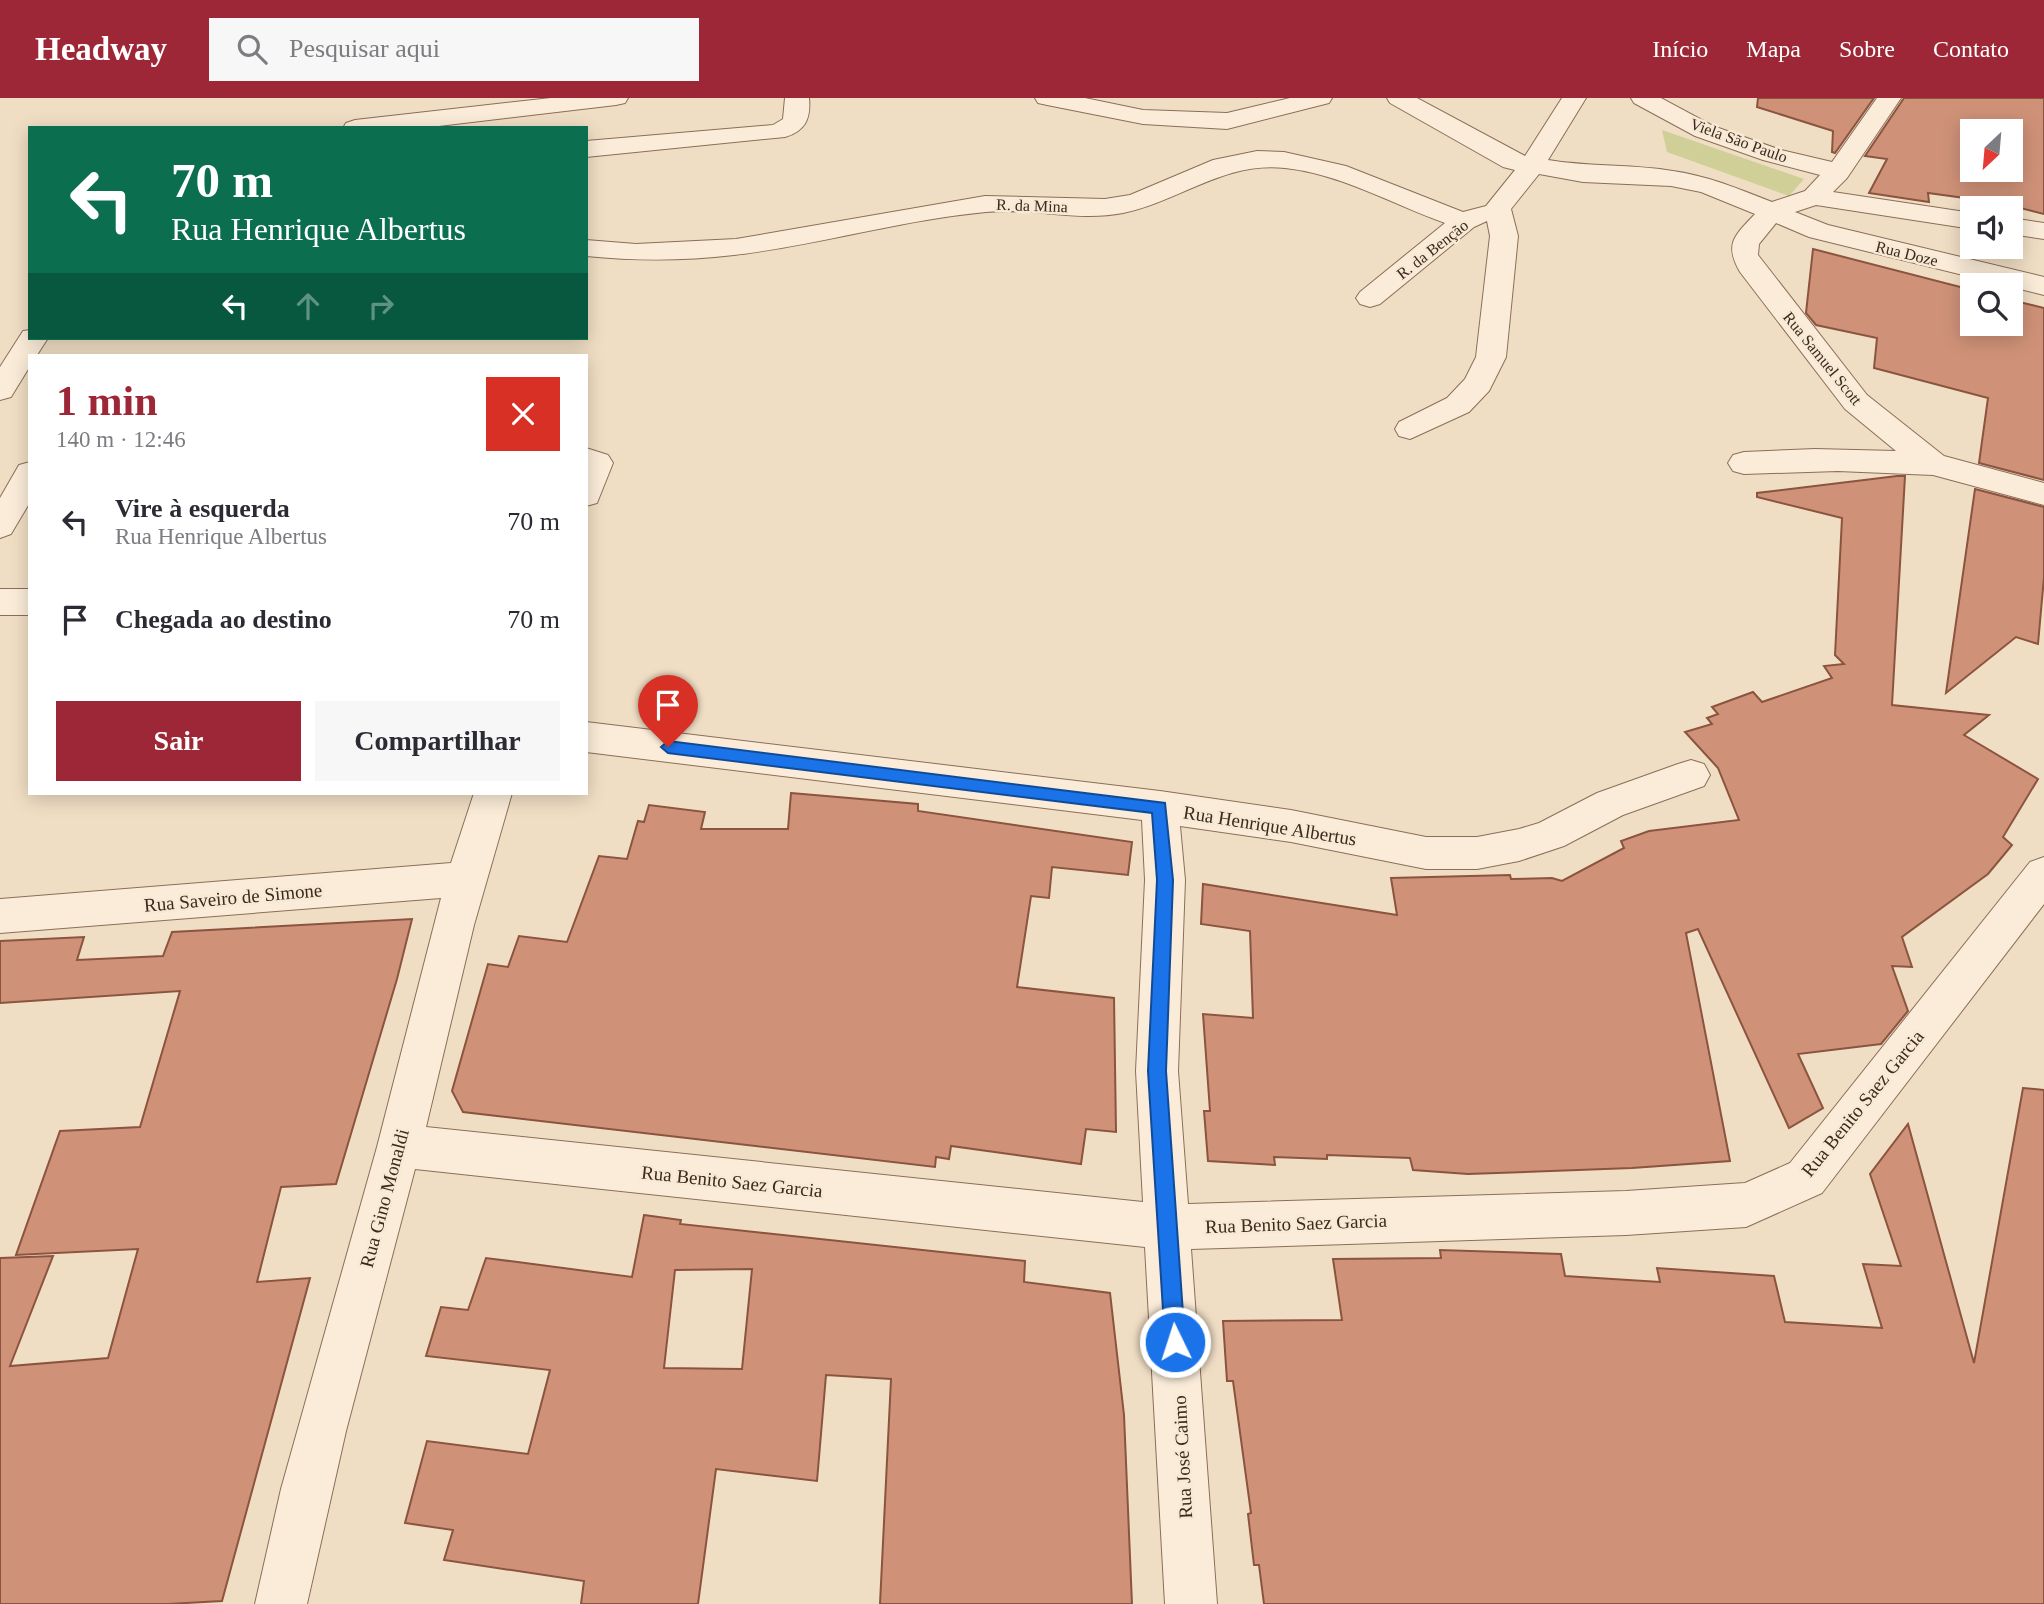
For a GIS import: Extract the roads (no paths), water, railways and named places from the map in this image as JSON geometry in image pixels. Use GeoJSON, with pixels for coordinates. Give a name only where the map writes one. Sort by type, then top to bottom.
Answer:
{"type":"FeatureCollection","features":[{"type":"Feature","properties":{"kind":"street"},"geometry":{"type":"LineString","coordinates":[[372,126],[616,98]]}},
{"type":"Feature","properties":{"kind":"street"},"geometry":{"type":"LineString","coordinates":[[588,149],[776,132],[795,124],[799,117],[797,98]]}},
{"type":"Feature","properties":{"kind":"street"},"geometry":{"type":"LineString","coordinates":[[1047,98],[1143,117],[1227,121],[1320,98]]}},
{"type":"Feature","properties":{"kind":"street","name":"Rua Doze"},"geometry":{"type":"LineString","coordinates":[[1399,98],[1512,162],[1583,174],[1671,178],[1709,186],[1819,231],[2044,286]]}},
{"type":"Feature","properties":{"kind":"street"},"geometry":{"type":"LineString","coordinates":[[1410,429],[1458,405],[1478,384],[1491,357],[1504,236],[1498,208],[1531,167],[1574,98]]}},
{"type":"Feature","properties":{"kind":"street","name":"Viela São Paulo"},"geometry":{"type":"LineString","coordinates":[[1643,98],[1704,131],[1772,155],[1838,172]]}},
{"type":"Feature","properties":{"kind":"street"},"geometry":{"type":"LineString","coordinates":[[1774,211],[1814,197],[1838,172],[1889,98]]}},
{"type":"Feature","properties":{"kind":"street","name":"R. da Mina"},"geometry":{"type":"LineString","coordinates":[[588,248],[643,252],[712,250],[792,238],[941,209],[997,203],[1097,207],[1120,205],[1142,200],[1186,179],[1256,159],[1292,162],[1329,170],[1464,221]]}},
{"type":"Feature","properties":{"kind":"street"},"geometry":{"type":"LineString","coordinates":[[1814,197],[1960,219]]}},
{"type":"Feature","properties":{"kind":"street","name":"R. da Benção"},"geometry":{"type":"LineString","coordinates":[[1370,298],[1464,221],[1498,208]]}},
{"type":"Feature","properties":{"kind":"street","name":"Rua Samuel Scott"},"geometry":{"type":"LineString","coordinates":[[1774,211],[1745,244],[1744,255],[1754,272],[1856,402],[1933,464],[2044,494]]}},
{"type":"Feature","properties":{"kind":"street"},"geometry":{"type":"LineString","coordinates":[[2023,228],[2044,232]]}},
{"type":"Feature","properties":{"kind":"street"},"geometry":{"type":"LineString","coordinates":[[0,390],[32,340]]}},
{"type":"Feature","properties":{"kind":"street"},"geometry":{"type":"LineString","coordinates":[[1744,463],[1799,458],[1858,458],[1933,464]]}},
{"type":"Feature","properties":{"kind":"street"},"geometry":{"type":"LineString","coordinates":[[588,489],[597,463],[590,459]]}},
{"type":"Feature","properties":{"kind":"street"},"geometry":{"type":"LineString","coordinates":[[0,526],[28,477]]}},
{"type":"Feature","properties":{"kind":"street"},"geometry":{"type":"LineString","coordinates":[[0,602],[28,602]]}},
{"type":"Feature","properties":{"kind":"street","name":"Rua Henrique Albertus"},"geometry":{"type":"LineString","coordinates":[[588,737],[1160,807],[1291,826],[1426,853],[1477,853],[1550,835],[1610,803],[1691,775]]}},
{"type":"Feature","properties":{"kind":"street","name":"Rua Gino Monaldi"},"geometry":{"type":"LineString","coordinates":[[281,1604],[297,1521],[399,1146],[435,986],[492,795]]}},
{"type":"Feature","properties":{"kind":"street","name":"Rua José Caimo"},"geometry":{"type":"LineString","coordinates":[[1160,807],[1165,880],[1157,1071],[1191,1604]]}},
{"type":"Feature","properties":{"kind":"street","name":"Rua Benito Saez Garcia"},"geometry":{"type":"LineString","coordinates":[[399,1146],[1166,1227],[1626,1213],[1746,1205],[1806,1178],[2044,874]]}},
{"type":"Feature","properties":{"kind":"street","name":"Rua Saveiro de Simone"},"geometry":{"type":"LineString","coordinates":[[0,916],[466,879]]}}]}
